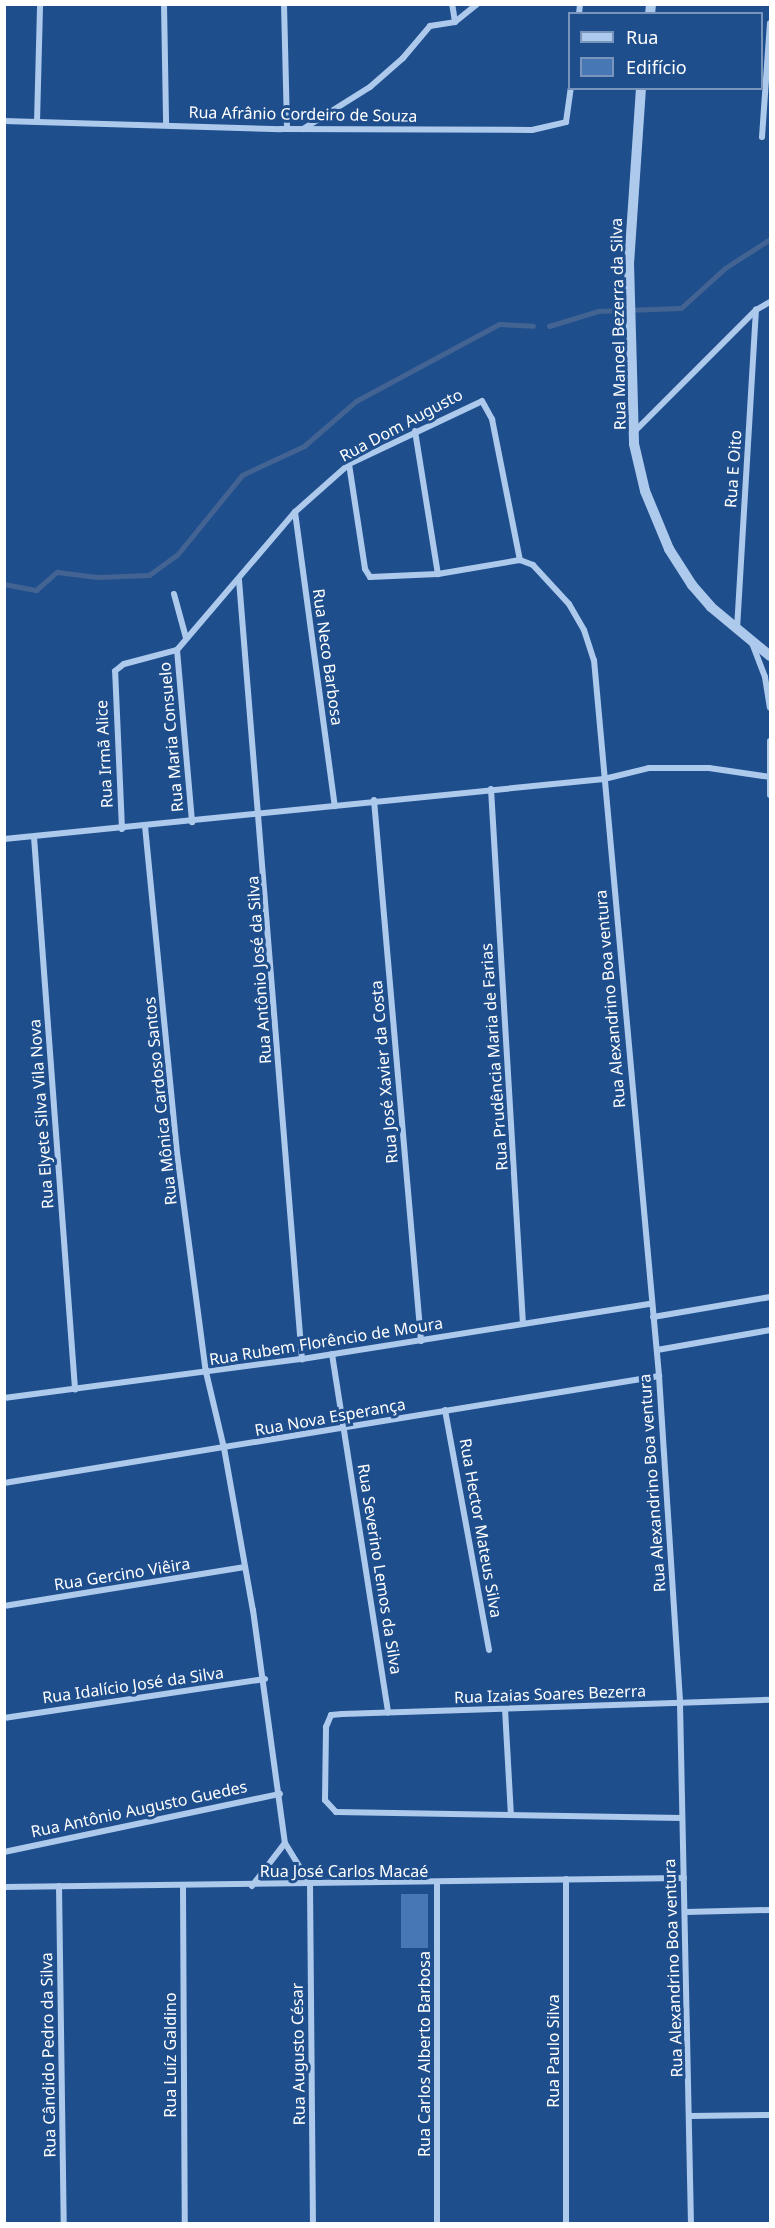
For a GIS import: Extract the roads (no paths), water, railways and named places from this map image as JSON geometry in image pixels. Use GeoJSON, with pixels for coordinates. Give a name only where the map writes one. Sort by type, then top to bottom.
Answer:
{"type":"FeatureCollection","features":[{"type":"Feature","properties":{"kind":"street"},"geometry":{"type":"LineString","coordinates":[[37,122],[40,4]]}},
{"type":"Feature","properties":{"kind":"street"},"geometry":{"type":"LineString","coordinates":[[164,4],[166,124]]}},
{"type":"Feature","properties":{"kind":"street"},"geometry":{"type":"LineString","coordinates":[[285,4],[287,129]]}},
{"type":"Feature","properties":{"kind":"street"},"geometry":{"type":"LineString","coordinates":[[452,4],[455,22]]}},
{"type":"Feature","properties":{"kind":"street"},"geometry":{"type":"LineString","coordinates":[[302,129],[370,87],[403,58],[430,26],[455,22],[477,4]]}},
{"type":"Feature","properties":{"kind":"street"},"geometry":{"type":"LineString","coordinates":[[762,137],[771,23]]}},
{"type":"Feature","properties":{"kind":"street","name":"Rua Afrânio Cordeiro de Souza"},"geometry":{"type":"LineString","coordinates":[[4,122],[166,124],[287,129],[532,130],[566,122],[571,90]]}},
{"type":"Feature","properties":{"kind":"street","name":"Rua Manoel Bezerra da Silva"},"geometry":{"type":"LineString","coordinates":[[641,90],[629,263],[633,433],[645,492],[669,549],[692,585],[736,630],[771,656]]}},
{"type":"Feature","properties":{"kind":"street"},"geometry":{"type":"LineString","coordinates":[[633,433],[756,310],[771,302]]}},
{"type":"Feature","properties":{"kind":"street","name":"Rua E Oito"},"geometry":{"type":"LineString","coordinates":[[736,630],[756,310]]}},
{"type":"Feature","properties":{"kind":"street","name":"Rua Dom Augusto"},"geometry":{"type":"LineString","coordinates":[[177,650],[295,512],[349,464],[476,401],[482,400],[487,407],[520,561]]}},
{"type":"Feature","properties":{"kind":"street"},"geometry":{"type":"LineString","coordinates":[[415,431],[438,574]]}},
{"type":"Feature","properties":{"kind":"street"},"geometry":{"type":"LineString","coordinates":[[349,464],[367,574],[381,579],[438,574],[520,561]]}},
{"type":"Feature","properties":{"kind":"street","name":"Rua Neco Barbosa"},"geometry":{"type":"LineString","coordinates":[[295,512],[335,806]]}},
{"type":"Feature","properties":{"kind":"street","name":"Rua Alexandrino Boa ventura"},"geometry":{"type":"LineString","coordinates":[[520,561],[533,565],[547,577],[584,630],[594,660],[652,1317],[657,1350],[680,1704],[692,2223]]}},
{"type":"Feature","properties":{"kind":"street","name":"Rua Antônio José da Silva"},"geometry":{"type":"LineString","coordinates":[[239,580],[260,814],[302,1359]]}},
{"type":"Feature","properties":{"kind":"street"},"geometry":{"type":"LineString","coordinates":[[174,594],[186,638]]}},
{"type":"Feature","properties":{"kind":"street"},"geometry":{"type":"LineString","coordinates":[[752,643],[765,676],[771,708]]}},
{"type":"Feature","properties":{"kind":"street","name":"Rua Irmã Alice"},"geometry":{"type":"LineString","coordinates":[[122,829],[113,676],[124,664],[177,650]]}},
{"type":"Feature","properties":{"kind":"street","name":"Rua Maria Consuelo"},"geometry":{"type":"LineString","coordinates":[[177,650],[192,822]]}},
{"type":"Feature","properties":{"kind":"street"},"geometry":{"type":"LineString","coordinates":[[771,741],[771,795]]}},
{"type":"Feature","properties":{"kind":"street"},"geometry":{"type":"LineString","coordinates":[[4,839],[192,822],[374,800],[604,779],[649,768],[682,767],[770,777]]}},
{"type":"Feature","properties":{"kind":"street","name":"Rua Prudência Maria de Farias"},"geometry":{"type":"LineString","coordinates":[[491,789],[524,1324]]}},
{"type":"Feature","properties":{"kind":"street","name":"Rua José Xavier da Costa"},"geometry":{"type":"LineString","coordinates":[[374,800],[421,1341]]}},
{"type":"Feature","properties":{"kind":"street","name":"Rua Mônica Cardoso Santos"},"geometry":{"type":"LineString","coordinates":[[145,826],[177,1153],[206,1372],[224,1448],[265,1679],[285,1843]]}},
{"type":"Feature","properties":{"kind":"street","name":"Rua Elyete Silva Vila Nova"},"geometry":{"type":"LineString","coordinates":[[34,837],[75,1389]]}},
{"type":"Feature","properties":{"kind":"street"},"geometry":{"type":"LineString","coordinates":[[652,1317],[771,1297]]}},
{"type":"Feature","properties":{"kind":"street","name":"Rua Rubem Florêncio de Moura"},"geometry":{"type":"LineString","coordinates":[[4,1398],[302,1359],[651,1304]]}},
{"type":"Feature","properties":{"kind":"street"},"geometry":{"type":"LineString","coordinates":[[657,1350],[771,1330]]}},
{"type":"Feature","properties":{"kind":"street","name":"Rua Severino Lemos da Silva"},"geometry":{"type":"LineString","coordinates":[[332,1354],[388,1713]]}},
{"type":"Feature","properties":{"kind":"street","name":"Rua Nova Esperança"},"geometry":{"type":"LineString","coordinates":[[4,1483],[659,1376]]}},
{"type":"Feature","properties":{"kind":"street","name":"Rua Hector Mateus Silva"},"geometry":{"type":"LineString","coordinates":[[445,1410],[489,1650]]}},
{"type":"Feature","properties":{"kind":"street","name":"Rua Gercino Viêira"},"geometry":{"type":"LineString","coordinates":[[4,1606],[245,1567]]}},
{"type":"Feature","properties":{"kind":"street","name":"Rua Idalício José da Silva"},"geometry":{"type":"LineString","coordinates":[[4,1718],[265,1679]]}},
{"type":"Feature","properties":{"kind":"street","name":"Rua Izaias Soares Bezerra"},"geometry":{"type":"LineString","coordinates":[[511,1815],[346,1814],[330,1809],[325,1800],[325,1740],[331,1715],[771,1700]]}},
{"type":"Feature","properties":{"kind":"street"},"geometry":{"type":"LineString","coordinates":[[505,1708],[511,1815],[682,1818]]}},
{"type":"Feature","properties":{"kind":"street","name":"Rua Antônio Augusto Guedes"},"geometry":{"type":"LineString","coordinates":[[4,1852],[280,1794]]}},
{"type":"Feature","properties":{"kind":"street"},"geometry":{"type":"LineString","coordinates":[[252,1886],[285,1843],[310,1884]]}},
{"type":"Feature","properties":{"kind":"street","name":"Rua José Carlos Macaé"},"geometry":{"type":"LineString","coordinates":[[4,1887],[437,1884],[566,1879],[684,1878]]}},
{"type":"Feature","properties":{"kind":"street","name":"Rua Paulo Silva"},"geometry":{"type":"LineString","coordinates":[[566,1879],[566,2223]]}},
{"type":"Feature","properties":{"kind":"street","name":"Rua Augusto César"},"geometry":{"type":"LineString","coordinates":[[310,1884],[313,2223]]}},
{"type":"Feature","properties":{"kind":"street","name":"Rua Carlos Alberto Barbosa"},"geometry":{"type":"LineString","coordinates":[[437,1884],[437,2223]]}},
{"type":"Feature","properties":{"kind":"street","name":"Rua Cândido Pedro da Silva"},"geometry":{"type":"LineString","coordinates":[[59,1886],[64,2223]]}},
{"type":"Feature","properties":{"kind":"street","name":"Rua Luíz Galdino"},"geometry":{"type":"LineString","coordinates":[[183,1887],[185,2223]]}},
{"type":"Feature","properties":{"kind":"street"},"geometry":{"type":"LineString","coordinates":[[686,1912],[771,1910]]}},
{"type":"Feature","properties":{"kind":"street"},"geometry":{"type":"LineString","coordinates":[[690,2116],[771,2115]]}},
{"type":"Feature","properties":{"kind":"waterway"},"geometry":{"type":"LineString","coordinates":[[549,326],[598,311],[681,308],[725,268],[770,239]]}},
{"type":"Feature","properties":{"kind":"waterway"},"geometry":{"type":"LineString","coordinates":[[4,584],[36,590],[57,572],[97,577],[149,575],[177,555],[242,475],[304,446],[356,401],[499,324],[533,326]]}}]}
